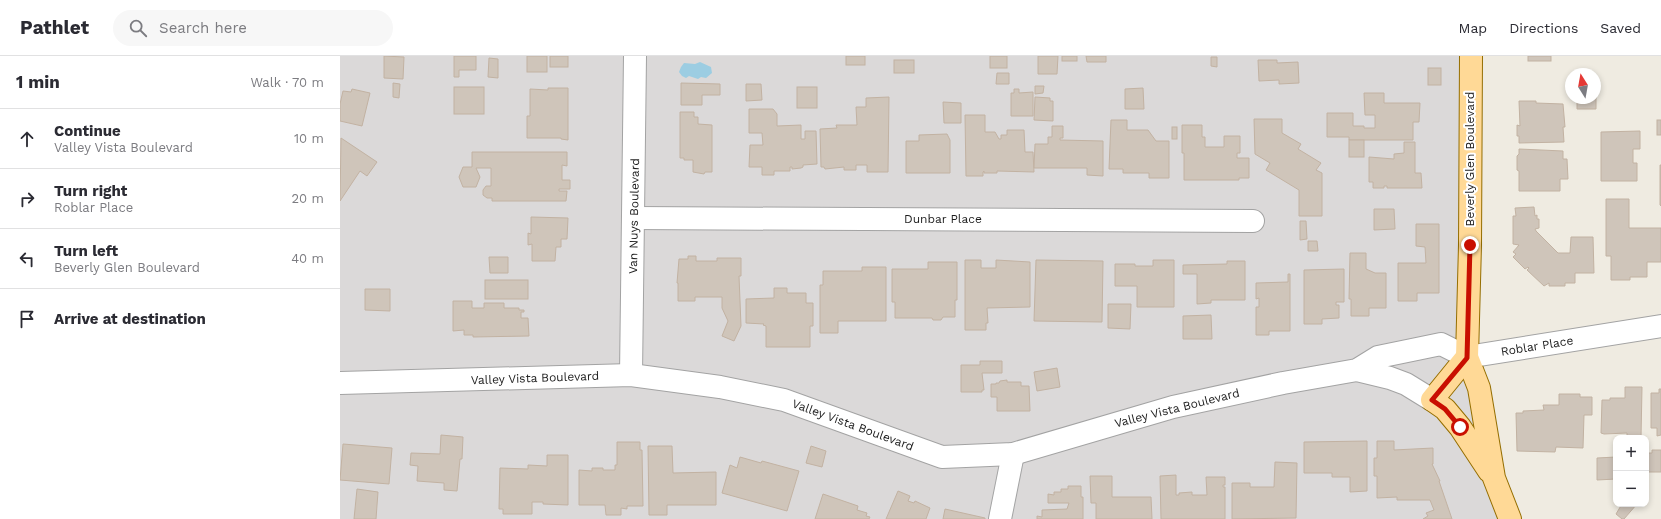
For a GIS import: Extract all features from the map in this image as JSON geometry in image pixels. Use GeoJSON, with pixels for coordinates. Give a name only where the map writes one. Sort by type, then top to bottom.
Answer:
{"type":"FeatureCollection","features":[{"type":"Feature","properties":{"kind":"main road","name":"Beverly Glen Boulevard"},"geometry":{"type":"LineString","coordinates":[[1471,56],[1470,245],[1467,358],[1479,388],[1494,478],[1510,519]]}},
{"type":"Feature","properties":{"kind":"main road"},"geometry":{"type":"LineString","coordinates":[[1432,400],[1467,358]]}},
{"type":"Feature","properties":{"kind":"main road","name":"Valley Vista Boulevard"},"geometry":{"type":"LineString","coordinates":[[1432,400],[1445,409],[1460,427],[1494,478]]}},
{"type":"Feature","properties":{"kind":"street","name":"Van Nuys Boulevard"},"geometry":{"type":"LineString","coordinates":[[631,376],[636,56]]}},
{"type":"Feature","properties":{"kind":"street","name":"Dunbar Place"},"geometry":{"type":"LineString","coordinates":[[634,218],[1253,221]]}},
{"type":"Feature","properties":{"kind":"street","name":"Roblar Place"},"geometry":{"type":"LineString","coordinates":[[1467,358],[1661,326]]}},
{"type":"Feature","properties":{"kind":"street","name":"Valley Vista Boulevard"},"geometry":{"type":"LineString","coordinates":[[340,383],[631,376],[720,387],[784,400],[942,457],[1013,454],[1173,407],[1283,383],[1357,370],[1378,357],[1441,344],[1467,358]]}},
{"type":"Feature","properties":{"kind":"street","name":"Valley Vista Boulevard"},"geometry":{"type":"LineString","coordinates":[[1357,370],[1390,378],[1432,400]]}},
{"type":"Feature","properties":{"kind":"street"},"geometry":{"type":"LineString","coordinates":[[1000,519],[1013,454]]}},
{"type":"Feature","properties":{"kind":"shaded area"},"geometry":{"type":"Polygon","coordinates":[[[340,56],[1470,56],[1467,357],[1512,519],[340,519],[340,56]]]}},
{"type":"Feature","properties":{"kind":"water"},"geometry":{"type":"Polygon","coordinates":[[[700,62],[711,67],[712,73],[706,78],[701,77],[698,79],[689,76],[686,78],[679,72],[684,63],[695,64],[700,62]]]}},
{"type":"Feature","properties":{"kind":"building"},"geometry":{"type":"Polygon","coordinates":[[[384,56],[404,57],[403,79],[384,78],[384,56]]]}},
{"type":"Feature","properties":{"kind":"building"},"geometry":{"type":"Polygon","coordinates":[[[454,56],[476,56],[476,70],[459,70],[459,77],[454,77],[454,56]]]}},
{"type":"Feature","properties":{"kind":"building"},"geometry":{"type":"Polygon","coordinates":[[[527,56],[547,56],[547,72],[527,72],[527,56]]]}},
{"type":"Feature","properties":{"kind":"building"},"geometry":{"type":"Polygon","coordinates":[[[550,56],[568,56],[568,67],[550,67],[550,56]]]}},
{"type":"Feature","properties":{"kind":"building"},"geometry":{"type":"Polygon","coordinates":[[[846,56],[865,56],[865,65],[846,65],[846,56]]]}},
{"type":"Feature","properties":{"kind":"building"},"geometry":{"type":"Polygon","coordinates":[[[990,56],[1007,56],[1007,68],[990,68],[990,56]]]}},
{"type":"Feature","properties":{"kind":"building"},"geometry":{"type":"Polygon","coordinates":[[[1038,56],[1058,56],[1057,74],[1038,74],[1038,56]]]}},
{"type":"Feature","properties":{"kind":"building"},"geometry":{"type":"Polygon","coordinates":[[[1062,56],[1077,56],[1077,61],[1062,61],[1062,56]]]}},
{"type":"Feature","properties":{"kind":"building"},"geometry":{"type":"Polygon","coordinates":[[[1086,56],[1106,56],[1106,62],[1087,62],[1086,56]]]}},
{"type":"Feature","properties":{"kind":"building"},"geometry":{"type":"Polygon","coordinates":[[[1528,56],[1551,56],[1551,61],[1528,61],[1528,56]]]}},
{"type":"Feature","properties":{"kind":"building"},"geometry":{"type":"Polygon","coordinates":[[[1211,57],[1217,57],[1217,67],[1211,66],[1211,57]]]}},
{"type":"Feature","properties":{"kind":"building"},"geometry":{"type":"Polygon","coordinates":[[[489,58],[498,59],[498,78],[488,77],[489,58]]]}},
{"type":"Feature","properties":{"kind":"building"},"geometry":{"type":"Polygon","coordinates":[[[894,60],[914,60],[914,73],[894,73],[894,60]]]}},
{"type":"Feature","properties":{"kind":"building"},"geometry":{"type":"Polygon","coordinates":[[[1258,60],[1277,60],[1277,63],[1298,62],[1299,83],[1279,84],[1279,80],[1259,81],[1258,60]]]}},
{"type":"Feature","properties":{"kind":"building"},"geometry":{"type":"Polygon","coordinates":[[[1428,68],[1441,68],[1441,85],[1428,85],[1428,68]]]}},
{"type":"Feature","properties":{"kind":"building"},"geometry":{"type":"Polygon","coordinates":[[[997,73],[1009,73],[1009,84],[996,84],[997,73]]]}},
{"type":"Feature","properties":{"kind":"building"},"geometry":{"type":"Polygon","coordinates":[[[393,83],[400,84],[399,98],[393,97],[393,83]]]}},
{"type":"Feature","properties":{"kind":"building"},"geometry":{"type":"Polygon","coordinates":[[[681,83],[720,84],[720,95],[702,95],[702,105],[681,105],[681,83]]]}},
{"type":"Feature","properties":{"kind":"building"},"geometry":{"type":"Polygon","coordinates":[[[746,84],[761,84],[762,100],[746,101],[746,84]]]}},
{"type":"Feature","properties":{"kind":"building"},"geometry":{"type":"Polygon","coordinates":[[[1035,86],[1044,86],[1043,93],[1035,94],[1035,86]]]}},
{"type":"Feature","properties":{"kind":"building"},"geometry":{"type":"Polygon","coordinates":[[[454,87],[484,87],[484,114],[454,114],[454,87]]]}},
{"type":"Feature","properties":{"kind":"building"},"geometry":{"type":"Polygon","coordinates":[[[797,87],[817,87],[817,108],[797,108],[797,87]]]}},
{"type":"Feature","properties":{"kind":"building"},"geometry":{"type":"Polygon","coordinates":[[[548,88],[568,88],[568,140],[561,138],[527,138],[527,116],[530,116],[530,89],[548,90],[548,88]]]}},
{"type":"Feature","properties":{"kind":"building"},"geometry":{"type":"Polygon","coordinates":[[[1143,88],[1144,109],[1125,109],[1125,89],[1143,88]]]}},
{"type":"Feature","properties":{"kind":"building"},"geometry":{"type":"Polygon","coordinates":[[[352,89],[370,93],[362,126],[340,121],[340,104],[343,91],[351,92],[352,89]]]}},
{"type":"Feature","properties":{"kind":"building"},"geometry":{"type":"Polygon","coordinates":[[[1014,89],[1019,89],[1019,93],[1033,92],[1033,116],[1011,116],[1011,93],[1014,93],[1014,89]]]}},
{"type":"Feature","properties":{"kind":"building"},"geometry":{"type":"Polygon","coordinates":[[[1364,93],[1384,93],[1384,103],[1420,103],[1419,122],[1413,122],[1413,140],[1349,140],[1349,137],[1327,137],[1327,113],[1353,113],[1353,126],[1375,128],[1375,115],[1365,115],[1364,93]]]}},
{"type":"Feature","properties":{"kind":"building"},"geometry":{"type":"Polygon","coordinates":[[[889,97],[888,172],[867,172],[867,165],[856,165],[856,170],[844,170],[844,167],[825,169],[824,167],[821,167],[820,129],[837,128],[836,125],[857,125],[856,107],[866,107],[866,98],[889,97]]]}},
{"type":"Feature","properties":{"kind":"building"},"geometry":{"type":"Polygon","coordinates":[[[1035,97],[1050,98],[1050,101],[1053,101],[1053,121],[1034,120],[1035,97]]]}},
{"type":"Feature","properties":{"kind":"building"},"geometry":{"type":"Polygon","coordinates":[[[1519,101],[1563,104],[1565,127],[1563,127],[1564,142],[1519,143],[1519,136],[1517,136],[1517,125],[1520,126],[1519,101]]]}},
{"type":"Feature","properties":{"kind":"building"},"geometry":{"type":"Polygon","coordinates":[[[943,102],[961,103],[961,123],[944,123],[943,102]]]}},
{"type":"Feature","properties":{"kind":"building"},"geometry":{"type":"Polygon","coordinates":[[[1577,104],[1596,104],[1596,109],[1577,109],[1577,104]]]}},
{"type":"Feature","properties":{"kind":"building"},"geometry":{"type":"Polygon","coordinates":[[[749,109],[773,109],[777,114],[777,126],[801,125],[801,139],[805,139],[805,131],[816,131],[817,164],[803,165],[801,168],[792,169],[792,167],[790,167],[790,171],[774,171],[774,175],[762,175],[762,167],[749,167],[750,145],[763,145],[762,133],[749,133],[749,109]]]}},
{"type":"Feature","properties":{"kind":"building"},"geometry":{"type":"Polygon","coordinates":[[[680,112],[694,112],[694,117],[698,117],[698,124],[712,125],[712,172],[705,172],[704,174],[693,172],[693,160],[684,160],[684,158],[680,158],[680,112]]]}},
{"type":"Feature","properties":{"kind":"building"},"geometry":{"type":"Polygon","coordinates":[[[965,115],[985,115],[985,132],[995,132],[999,139],[1001,139],[1001,135],[1007,135],[1007,130],[1024,130],[1025,152],[1033,152],[1034,172],[997,171],[997,173],[984,173],[984,171],[983,176],[966,176],[965,115]]]}},
{"type":"Feature","properties":{"kind":"building"},"geometry":{"type":"Polygon","coordinates":[[[1254,119],[1282,119],[1282,133],[1301,144],[1298,149],[1321,163],[1316,170],[1322,173],[1322,216],[1299,216],[1299,190],[1266,170],[1270,163],[1255,154],[1254,119]]]}},
{"type":"Feature","properties":{"kind":"building"},"geometry":{"type":"Polygon","coordinates":[[[1111,120],[1127,120],[1127,130],[1148,130],[1156,141],[1169,141],[1169,178],[1149,178],[1149,173],[1123,173],[1123,169],[1109,169],[1111,120]]]}},
{"type":"Feature","properties":{"kind":"building"},"geometry":{"type":"Polygon","coordinates":[[[1657,120],[1661,120],[1661,135],[1657,135],[1657,120]]]}},
{"type":"Feature","properties":{"kind":"building"},"geometry":{"type":"Polygon","coordinates":[[[1182,125],[1202,125],[1202,137],[1205,137],[1205,147],[1224,147],[1224,136],[1240,136],[1240,153],[1237,153],[1237,158],[1249,158],[1249,178],[1239,178],[1239,180],[1184,180],[1182,125]]]}},
{"type":"Feature","properties":{"kind":"building"},"geometry":{"type":"Polygon","coordinates":[[[1052,126],[1063,126],[1063,138],[1060,138],[1060,140],[1103,141],[1103,176],[1087,175],[1087,168],[1034,168],[1035,144],[1048,144],[1048,137],[1052,137],[1052,126]]]}},
{"type":"Feature","properties":{"kind":"building"},"geometry":{"type":"Polygon","coordinates":[[[1172,127],[1177,127],[1177,139],[1172,139],[1172,127]]]}},
{"type":"Feature","properties":{"kind":"building"},"geometry":{"type":"Polygon","coordinates":[[[1640,131],[1640,149],[1633,149],[1633,163],[1637,163],[1637,181],[1601,181],[1601,132],[1640,131]]]}},
{"type":"Feature","properties":{"kind":"building"},"geometry":{"type":"Polygon","coordinates":[[[947,134],[950,140],[950,173],[906,173],[906,141],[919,141],[919,135],[947,134]]]}},
{"type":"Feature","properties":{"kind":"building"},"geometry":{"type":"Polygon","coordinates":[[[341,138],[377,162],[367,176],[360,171],[340,201],[341,138]]]}},
{"type":"Feature","properties":{"kind":"building"},"geometry":{"type":"Polygon","coordinates":[[[1349,140],[1364,140],[1364,157],[1349,157],[1349,140]]]}},
{"type":"Feature","properties":{"kind":"building"},"geometry":{"type":"Polygon","coordinates":[[[1404,142],[1415,142],[1415,173],[1421,173],[1422,188],[1387,188],[1387,186],[1384,186],[1384,188],[1373,188],[1373,182],[1369,182],[1369,157],[1394,159],[1394,154],[1404,153],[1404,142]]]}},
{"type":"Feature","properties":{"kind":"building"},"geometry":{"type":"Polygon","coordinates":[[[1519,149],[1563,151],[1563,159],[1567,159],[1568,179],[1560,179],[1560,191],[1519,191],[1517,156],[1519,154],[1519,149]]]}},
{"type":"Feature","properties":{"kind":"building"},"geometry":{"type":"Polygon","coordinates":[[[472,152],[567,152],[567,166],[562,165],[562,180],[570,180],[570,189],[559,189],[559,191],[567,191],[566,201],[492,201],[492,198],[487,198],[483,195],[483,190],[486,186],[491,186],[491,168],[476,168],[480,177],[476,187],[463,187],[459,177],[463,167],[472,167],[472,152]]]}},
{"type":"Feature","properties":{"kind":"building"},"geometry":{"type":"Polygon","coordinates":[[[1661,165],[1661,206],[1660,205],[1661,165]]]}},
{"type":"Feature","properties":{"kind":"building"},"geometry":{"type":"Polygon","coordinates":[[[1606,199],[1629,199],[1629,228],[1661,228],[1661,262],[1647,262],[1647,277],[1630,277],[1630,280],[1611,280],[1611,256],[1606,256],[1606,199]]]}},
{"type":"Feature","properties":{"kind":"building"},"geometry":{"type":"Polygon","coordinates":[[[1534,207],[1535,216],[1537,215],[1537,219],[1539,219],[1539,228],[1535,229],[1536,231],[1558,253],[1570,253],[1571,237],[1593,237],[1594,273],[1575,273],[1575,283],[1565,283],[1565,286],[1549,286],[1549,283],[1544,286],[1527,270],[1529,268],[1528,267],[1525,269],[1513,257],[1516,254],[1513,252],[1519,245],[1513,244],[1513,216],[1516,216],[1515,208],[1534,207]]]}},
{"type":"Feature","properties":{"kind":"building"},"geometry":{"type":"Polygon","coordinates":[[[1374,209],[1394,209],[1395,229],[1374,230],[1374,209]]]}},
{"type":"Feature","properties":{"kind":"building"},"geometry":{"type":"Polygon","coordinates":[[[531,217],[568,218],[567,239],[561,239],[561,247],[556,247],[555,261],[532,261],[532,244],[528,245],[528,233],[531,234],[531,217]]]}},
{"type":"Feature","properties":{"kind":"building"},"geometry":{"type":"Polygon","coordinates":[[[1300,221],[1306,221],[1307,239],[1300,240],[1300,221]]]}},
{"type":"Feature","properties":{"kind":"building"},"geometry":{"type":"Polygon","coordinates":[[[1416,224],[1439,224],[1439,293],[1417,293],[1417,301],[1398,301],[1398,263],[1426,263],[1425,247],[1416,246],[1416,224]]]}},
{"type":"Feature","properties":{"kind":"building"},"geometry":{"type":"Polygon","coordinates":[[[1308,241],[1317,241],[1318,251],[1308,251],[1308,241]]]}},
{"type":"Feature","properties":{"kind":"building"},"geometry":{"type":"Polygon","coordinates":[[[1350,253],[1366,253],[1366,269],[1375,273],[1386,273],[1386,308],[1369,308],[1369,316],[1351,316],[1351,299],[1349,299],[1350,253]]]}},
{"type":"Feature","properties":{"kind":"building"},"geometry":{"type":"Polygon","coordinates":[[[688,256],[696,256],[696,261],[717,261],[717,258],[741,258],[741,276],[739,276],[741,326],[734,341],[722,336],[728,321],[722,308],[722,297],[695,297],[695,301],[678,301],[677,283],[679,259],[688,259],[688,256]]]}},
{"type":"Feature","properties":{"kind":"building"},"geometry":{"type":"Polygon","coordinates":[[[489,257],[508,257],[508,273],[490,273],[489,257]]]}},
{"type":"Feature","properties":{"kind":"building"},"geometry":{"type":"Polygon","coordinates":[[[965,260],[981,260],[981,268],[996,268],[996,260],[1030,262],[1030,307],[987,308],[988,323],[986,323],[986,330],[965,330],[965,260]]]}},
{"type":"Feature","properties":{"kind":"building"},"geometry":{"type":"Polygon","coordinates":[[[1036,260],[1103,261],[1102,322],[1034,321],[1036,260]]]}},
{"type":"Feature","properties":{"kind":"building"},"geometry":{"type":"Polygon","coordinates":[[[1153,260],[1174,260],[1174,307],[1137,307],[1137,286],[1115,286],[1115,264],[1153,266],[1153,260]]]}},
{"type":"Feature","properties":{"kind":"building"},"geometry":{"type":"Polygon","coordinates":[[[1227,261],[1245,261],[1245,300],[1211,300],[1211,303],[1197,304],[1197,274],[1183,274],[1183,265],[1227,264],[1227,261]]]}},
{"type":"Feature","properties":{"kind":"building"},"geometry":{"type":"Polygon","coordinates":[[[928,262],[957,262],[957,300],[955,300],[955,317],[943,317],[941,320],[933,320],[932,318],[895,318],[895,302],[892,302],[892,269],[928,269],[928,262]]]}},
{"type":"Feature","properties":{"kind":"building"},"geometry":{"type":"Polygon","coordinates":[[[862,267],[886,267],[886,321],[838,321],[838,333],[820,333],[820,285],[823,285],[823,271],[862,271],[862,267]]]}},
{"type":"Feature","properties":{"kind":"building"},"geometry":{"type":"Polygon","coordinates":[[[1344,269],[1344,302],[1336,302],[1336,305],[1339,305],[1339,318],[1322,319],[1322,324],[1304,324],[1304,270],[1344,269]]]}},
{"type":"Feature","properties":{"kind":"building"},"geometry":{"type":"Polygon","coordinates":[[[1288,274],[1290,274],[1290,331],[1269,331],[1269,335],[1256,335],[1256,307],[1259,307],[1259,298],[1256,299],[1256,283],[1288,282],[1288,274]]]}},
{"type":"Feature","properties":{"kind":"building"},"geometry":{"type":"Polygon","coordinates":[[[485,280],[528,280],[528,299],[485,299],[485,280]]]}},
{"type":"Feature","properties":{"kind":"building"},"geometry":{"type":"Polygon","coordinates":[[[774,288],[787,288],[787,293],[806,293],[806,303],[813,303],[813,326],[810,326],[810,347],[766,347],[766,326],[763,325],[764,324],[746,323],[746,299],[774,298],[774,288]]]}},
{"type":"Feature","properties":{"kind":"building"},"geometry":{"type":"Polygon","coordinates":[[[365,289],[390,289],[390,311],[365,310],[365,289]]]}},
{"type":"Feature","properties":{"kind":"building"},"geometry":{"type":"Polygon","coordinates":[[[453,301],[472,301],[472,308],[484,308],[484,303],[504,303],[504,308],[519,308],[519,310],[524,310],[524,312],[521,312],[521,318],[528,318],[529,336],[473,337],[473,335],[464,335],[464,330],[453,331],[453,301]]]}},
{"type":"Feature","properties":{"kind":"building"},"geometry":{"type":"Polygon","coordinates":[[[1108,304],[1131,304],[1130,329],[1108,328],[1108,304]]]}},
{"type":"Feature","properties":{"kind":"building"},"geometry":{"type":"Polygon","coordinates":[[[1211,315],[1212,339],[1183,339],[1183,316],[1211,315]]]}},
{"type":"Feature","properties":{"kind":"building"},"geometry":{"type":"Polygon","coordinates":[[[980,361],[1002,361],[1002,373],[982,373],[984,390],[982,390],[982,392],[961,392],[961,365],[980,365],[980,361]]]}},
{"type":"Feature","properties":{"kind":"building"},"geometry":{"type":"Polygon","coordinates":[[[1057,368],[1060,387],[1037,391],[1034,372],[1057,368]]]}},
{"type":"Feature","properties":{"kind":"building"},"geometry":{"type":"Polygon","coordinates":[[[1007,380],[1007,382],[1021,382],[1021,386],[1029,386],[1030,411],[997,411],[997,397],[991,397],[991,384],[996,384],[1000,381],[1007,380]]]}},
{"type":"Feature","properties":{"kind":"building"},"geometry":{"type":"Polygon","coordinates":[[[1625,387],[1642,387],[1641,435],[1627,435],[1627,433],[1601,433],[1602,400],[1610,400],[1610,398],[1625,398],[1625,387]]]}},
{"type":"Feature","properties":{"kind":"building"},"geometry":{"type":"Polygon","coordinates":[[[1659,389],[1661,389],[1661,435],[1657,436],[1657,428],[1651,428],[1651,393],[1659,393],[1659,389]]]}},
{"type":"Feature","properties":{"kind":"building"},"geometry":{"type":"Polygon","coordinates":[[[1559,394],[1580,394],[1580,397],[1592,397],[1592,415],[1584,415],[1583,448],[1556,447],[1555,452],[1517,451],[1516,413],[1523,413],[1523,411],[1544,410],[1543,405],[1559,405],[1559,394]]]}},
{"type":"Feature","properties":{"kind":"building"},"geometry":{"type":"Polygon","coordinates":[[[441,435],[463,437],[462,459],[460,459],[457,491],[444,490],[444,483],[417,481],[418,466],[410,465],[411,453],[440,454],[441,435]]]}},
{"type":"Feature","properties":{"kind":"building"},"geometry":{"type":"Polygon","coordinates":[[[1367,441],[1367,491],[1350,492],[1350,477],[1332,477],[1332,473],[1304,473],[1304,442],[1367,441]]]}},
{"type":"Feature","properties":{"kind":"building"},"geometry":{"type":"Polygon","coordinates":[[[1377,441],[1394,441],[1394,450],[1433,448],[1432,464],[1440,481],[1452,519],[1423,519],[1428,516],[1426,513],[1434,510],[1430,500],[1397,500],[1397,497],[1377,498],[1377,476],[1374,476],[1374,458],[1377,458],[1377,441]]]}},
{"type":"Feature","properties":{"kind":"building"},"geometry":{"type":"Polygon","coordinates":[[[617,442],[640,442],[640,450],[642,450],[643,506],[627,506],[627,509],[621,508],[621,515],[606,515],[605,505],[579,505],[579,470],[592,471],[592,468],[603,468],[603,470],[615,470],[615,465],[617,465],[617,442]]]}},
{"type":"Feature","properties":{"kind":"building"},"geometry":{"type":"Polygon","coordinates":[[[343,444],[392,448],[389,484],[340,480],[343,444]]]}},
{"type":"Feature","properties":{"kind":"building"},"geometry":{"type":"Polygon","coordinates":[[[648,446],[672,446],[673,473],[716,472],[716,505],[667,505],[667,515],[649,515],[648,446]]]}},
{"type":"Feature","properties":{"kind":"building"},"geometry":{"type":"Polygon","coordinates":[[[811,446],[826,451],[822,467],[806,463],[811,446]]]}},
{"type":"Feature","properties":{"kind":"building"},"geometry":{"type":"Polygon","coordinates":[[[1652,450],[1661,450],[1661,472],[1649,472],[1649,453],[1652,453],[1652,450]]]}},
{"type":"Feature","properties":{"kind":"building"},"geometry":{"type":"Polygon","coordinates":[[[547,455],[568,455],[568,505],[532,502],[532,514],[503,514],[503,509],[499,509],[500,468],[528,469],[528,465],[547,466],[547,455]]]}},
{"type":"Feature","properties":{"kind":"building"},"geometry":{"type":"Polygon","coordinates":[[[740,457],[799,471],[787,511],[722,493],[730,465],[737,468],[740,457]]]}},
{"type":"Feature","properties":{"kind":"building"},"geometry":{"type":"Polygon","coordinates":[[[1613,457],[1613,479],[1597,480],[1597,458],[1613,457]]]}},
{"type":"Feature","properties":{"kind":"building"},"geometry":{"type":"Polygon","coordinates":[[[1275,462],[1297,463],[1296,518],[1232,519],[1232,483],[1250,483],[1250,487],[1274,487],[1275,462]]]}},
{"type":"Feature","properties":{"kind":"building"},"geometry":{"type":"Polygon","coordinates":[[[1176,475],[1176,495],[1179,495],[1179,493],[1192,492],[1192,495],[1207,495],[1206,477],[1225,477],[1225,485],[1223,485],[1223,487],[1225,487],[1225,519],[1161,519],[1160,476],[1176,475]]]}},
{"type":"Feature","properties":{"kind":"building"},"geometry":{"type":"Polygon","coordinates":[[[1090,476],[1112,476],[1112,497],[1151,497],[1152,519],[1096,519],[1096,503],[1091,503],[1090,476]]]}},
{"type":"Feature","properties":{"kind":"building"},"geometry":{"type":"Polygon","coordinates":[[[1068,486],[1081,486],[1081,497],[1083,497],[1083,519],[1037,519],[1037,516],[1042,517],[1042,510],[1067,509],[1069,503],[1048,503],[1048,494],[1054,495],[1054,492],[1061,492],[1061,489],[1068,489],[1068,486]]]}},
{"type":"Feature","properties":{"kind":"building"},"geometry":{"type":"Polygon","coordinates":[[[357,489],[378,492],[376,519],[354,519],[357,489]]]}},
{"type":"Feature","properties":{"kind":"building"},"geometry":{"type":"Polygon","coordinates":[[[898,491],[910,496],[908,501],[914,503],[915,501],[930,508],[926,519],[886,519],[898,491]]]}},
{"type":"Feature","properties":{"kind":"building"},"geometry":{"type":"Polygon","coordinates":[[[823,494],[858,506],[857,510],[867,513],[866,516],[870,517],[869,519],[815,519],[823,494]]]}},
{"type":"Feature","properties":{"kind":"building"},"geometry":{"type":"Polygon","coordinates":[[[1620,507],[1634,507],[1624,519],[1616,514],[1620,507]]]}},
{"type":"Feature","properties":{"kind":"building"},"geometry":{"type":"Polygon","coordinates":[[[945,509],[985,518],[985,519],[943,519],[945,509]]]}},
{"type":"Feature","properties":{"kind":"route"},"geometry":{"type":"LineString","coordinates":[[1460,427],[1445,409],[1432,400],[1467,358],[1470,245]]}}]}
